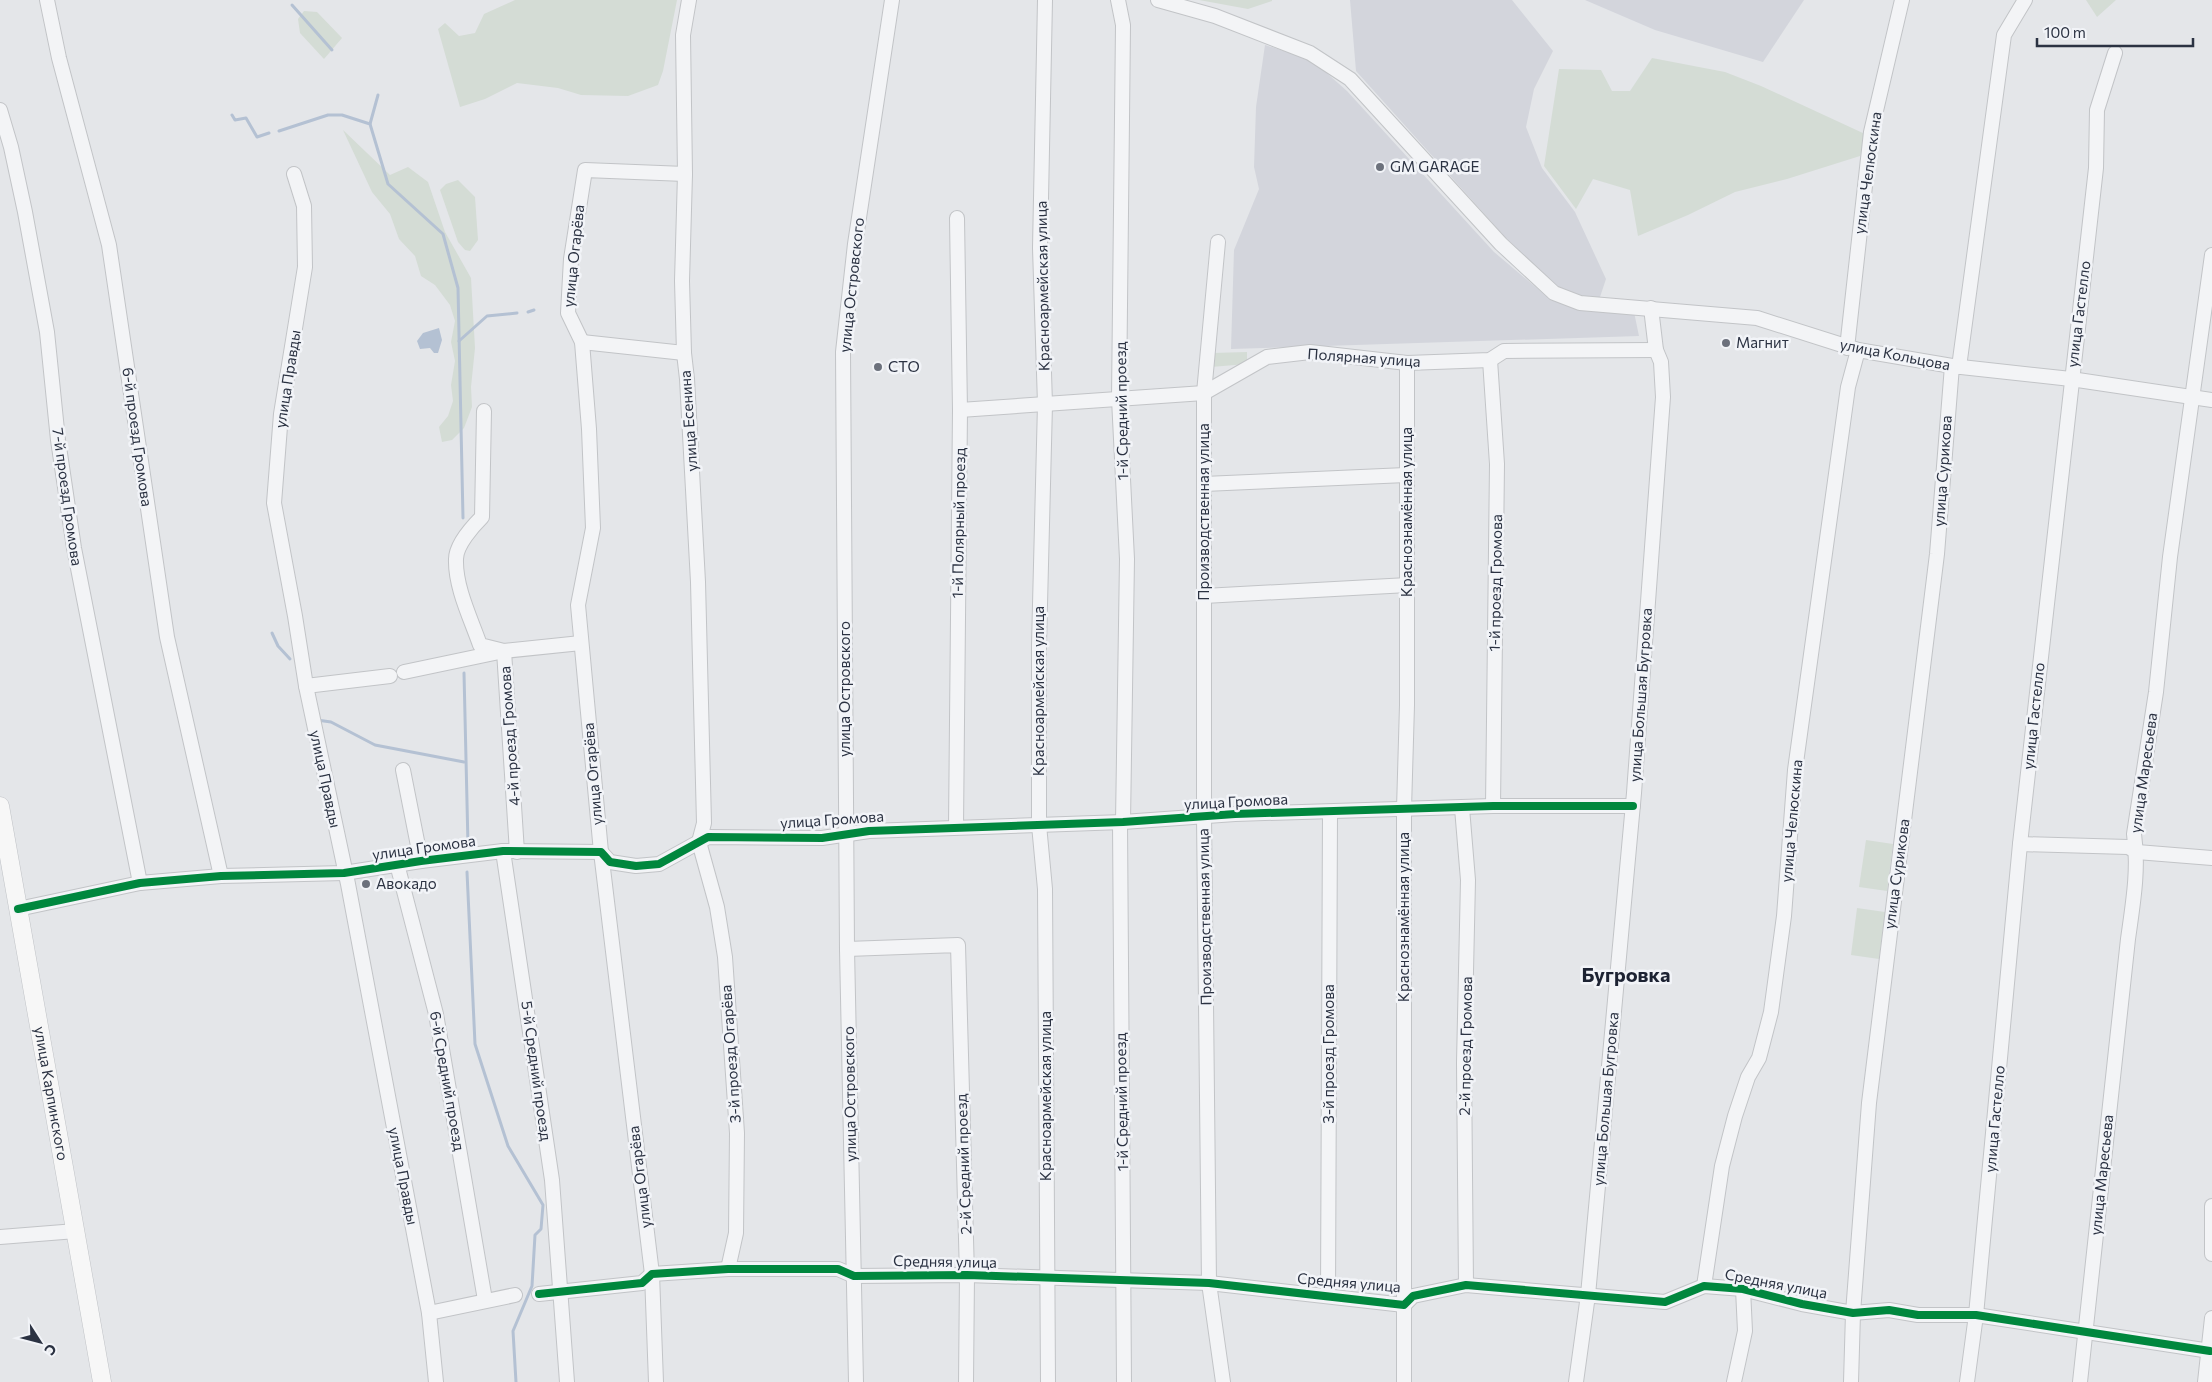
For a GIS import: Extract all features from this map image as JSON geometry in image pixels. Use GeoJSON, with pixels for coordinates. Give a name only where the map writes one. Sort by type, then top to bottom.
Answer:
{"type":"FeatureCollection","features":[{"type":"Feature","properties":{"kind":"main road","name":"улица Карпинского"},"geometry":{"type":"LineString","coordinates":[[0,806],[102,1382]]}},
{"type":"Feature","properties":{"kind":"street","name":"6-й проезд Громова"},"geometry":{"type":"LineString","coordinates":[[47,0],[59,58],[109,244],[167,637],[221,876]]}},
{"type":"Feature","properties":{"kind":"street","name":"улица Есенина"},"geometry":{"type":"LineString","coordinates":[[690,0],[683,35],[685,174],[682,281],[684,353],[688,388],[698,582],[704,823],[699,842]]}},
{"type":"Feature","properties":{"kind":"street","name":"улица Островского"},"geometry":{"type":"LineString","coordinates":[[856,1382],[847,948],[843,352],[855,244],[892,0]]}},
{"type":"Feature","properties":{"kind":"street","name":"Красноармейская улица"},"geometry":{"type":"LineString","coordinates":[[1045,0],[1040,248],[1045,404],[1039,608],[1039,825],[1045,889],[1048,1382]]}},
{"type":"Feature","properties":{"kind":"street","name":"1-й Средний проезд"},"geometry":{"type":"LineString","coordinates":[[1118,0],[1122,25],[1119,399],[1127,559],[1121,823],[1124,1382]]}},
{"type":"Feature","properties":{"kind":"street","name":"улица Кольцова"},"geometry":{"type":"LineString","coordinates":[[1158,0],[1215,16],[1310,53],[1350,79],[1501,244],[1554,293],[1580,303],[1757,318],[1852,349],[1956,366],[2071,379],[2212,400]]}},
{"type":"Feature","properties":{"kind":"street","name":"улица Челюскина"},"geometry":{"type":"LineString","coordinates":[[1704,1286],[1722,1166],[1735,1116],[1748,1077],[1759,1058],[1771,1012],[1784,916],[1795,770],[1848,387],[1871,132],[1902,0]]}},
{"type":"Feature","properties":{"kind":"street","name":"улица Сурикова"},"geometry":{"type":"LineString","coordinates":[[1851,1382],[1853,1313],[1870,1093],[1937,554],[1956,366],[2004,35],[2024,0]]}},
{"type":"Feature","properties":{"kind":"street","name":"улица Гастелло"},"geometry":{"type":"LineString","coordinates":[[1967,1382],[1976,1315],[2020,844],[2096,168],[2097,110],[2115,53]]}},
{"type":"Feature","properties":{"kind":"street","name":"7-й проезд Громова"},"geometry":{"type":"LineString","coordinates":[[0,110],[25,212],[47,332],[58,440],[74,548],[140,882]]}},
{"type":"Feature","properties":{"kind":"street","name":"улица Огарёва"},"geometry":{"type":"LineString","coordinates":[[656,1382],[652,1274],[601,852],[581,643],[578,605],[593,528],[589,429],[582,342],[568,313],[571,259],[585,170],[685,174]]}},
{"type":"Feature","properties":{"kind":"street","name":"улица Правды"},"geometry":{"type":"LineString","coordinates":[[294,174],[304,206],[305,267],[281,414],[274,503],[306,686],[344,873],[352,903],[428,1314],[436,1382]]}},
{"type":"Feature","properties":{"kind":"street","name":"1-й Полярный проезд"},"geometry":{"type":"LineString","coordinates":[[956,827],[960,410],[957,218]]}},
{"type":"Feature","properties":{"kind":"street","name":"Производственная улица"},"geometry":{"type":"LineString","coordinates":[[1218,242],[1204,393],[1204,817],[1209,1284],[1223,1382]]}},
{"type":"Feature","properties":{"kind":"street","name":"улица Маресьева"},"geometry":{"type":"LineString","coordinates":[[2080,1382],[2128,938],[2136,884],[2137,852],[2134,834],[2156,692],[2170,557],[2212,255]]}},
{"type":"Feature","properties":{"kind":"street","name":"улица Большая Бугровка"},"geometry":{"type":"LineString","coordinates":[[1576,1382],[1588,1296],[1633,806],[1663,397],[1660,362],[1656,350],[1651,308]]}},
{"type":"Feature","properties":{"kind":"street"},"geometry":{"type":"LineString","coordinates":[[582,342],[684,353]]}},
{"type":"Feature","properties":{"kind":"street","name":"Полярная улица"},"geometry":{"type":"LineString","coordinates":[[960,410],[1204,393],[1267,357],[1310,352],[1407,363],[1490,360],[1504,351],[1656,350]]}},
{"type":"Feature","properties":{"kind":"street","name":"1-й проезд Громова"},"geometry":{"type":"LineString","coordinates":[[1490,360],[1498,464],[1493,806]]}},
{"type":"Feature","properties":{"kind":"street","name":"Краснознамённая улица"},"geometry":{"type":"LineString","coordinates":[[1404,1382],[1404,809],[1408,585],[1406,475],[1407,363]]}},
{"type":"Feature","properties":{"kind":"street","name":"4-й проезд Громова"},"geometry":{"type":"LineString","coordinates":[[484,411],[482,517],[470,529],[455,557],[459,580],[480,645],[504,651],[510,852]]}},
{"type":"Feature","properties":{"kind":"street"},"geometry":{"type":"LineString","coordinates":[[1204,484],[1406,475]]}},
{"type":"Feature","properties":{"kind":"street"},"geometry":{"type":"LineString","coordinates":[[1204,596],[1408,585]]}},
{"type":"Feature","properties":{"kind":"street"},"geometry":{"type":"LineString","coordinates":[[404,672],[504,651],[581,643]]}},
{"type":"Feature","properties":{"kind":"street"},"geometry":{"type":"LineString","coordinates":[[306,686],[390,676]]}},
{"type":"Feature","properties":{"kind":"street"},"geometry":{"type":"LineString","coordinates":[[403,770],[421,860]]}},
{"type":"Feature","properties":{"kind":"street","name":"улица Громова"},"geometry":{"type":"LineString","coordinates":[[18,909],[140,882],[221,876],[344,873],[421,860],[510,852],[601,852],[610,862],[648,866],[672,859],[708,838],[822,838],[846,832],[1121,823],[1235,814],[1493,806],[1633,806]]}},
{"type":"Feature","properties":{"kind":"street","name":"2-й проезд Громова"},"geometry":{"type":"LineString","coordinates":[[1462,808],[1468,880],[1464,1063],[1466,1285]]}},
{"type":"Feature","properties":{"kind":"street","name":"3-й проезд Громова"},"geometry":{"type":"LineString","coordinates":[[1328,1296],[1330,812]]}},
{"type":"Feature","properties":{"kind":"street","name":"3-й проезд Огарёва"},"geometry":{"type":"LineString","coordinates":[[699,842],[717,907],[725,957],[737,1133],[736,1234],[728,1269]]}},
{"type":"Feature","properties":{"kind":"street"},"geometry":{"type":"LineString","coordinates":[[2020,844],[2128,847],[2137,852],[2212,858]]}},
{"type":"Feature","properties":{"kind":"street","name":"5-й Средний проезд"},"geometry":{"type":"LineString","coordinates":[[510,852],[552,1180],[567,1382]]}},
{"type":"Feature","properties":{"kind":"street","name":"6-й Средний проезд"},"geometry":{"type":"LineString","coordinates":[[397,864],[436,1014],[486,1300]]}},
{"type":"Feature","properties":{"kind":"street","name":"2-й Средний проезд"},"geometry":{"type":"LineString","coordinates":[[847,948],[958,945],[967,1275],[966,1382]]}},
{"type":"Feature","properties":{"kind":"street"},"geometry":{"type":"LineString","coordinates":[[2212,1206],[2212,1254]]}},
{"type":"Feature","properties":{"kind":"street"},"geometry":{"type":"LineString","coordinates":[[0,1237],[76,1231]]}},
{"type":"Feature","properties":{"kind":"street","name":"Средняя улица"},"geometry":{"type":"LineString","coordinates":[[539,1294],[642,1283],[652,1274],[728,1269],[838,1269],[854,1276],[967,1275],[1209,1284],[1404,1305],[1413,1296],[1466,1285],[1665,1302],[1704,1286],[1743,1289],[1802,1304],[1853,1313],[1889,1310],[1918,1315],[1976,1315],[2210,1351]]}},
{"type":"Feature","properties":{"kind":"street"},"geometry":{"type":"LineString","coordinates":[[1734,1382],[1745,1331],[1743,1289]]}},
{"type":"Feature","properties":{"kind":"street"},"geometry":{"type":"LineString","coordinates":[[428,1314],[515,1295]]}},
{"type":"Feature","properties":{"kind":"street"},"geometry":{"type":"LineString","coordinates":[[2205,1382],[2210,1351],[2212,1318]]}},
{"type":"Feature","properties":{"kind":"shaded area"},"geometry":{"type":"Polygon","coordinates":[[[515,0],[677,0],[663,71],[658,85],[628,96],[581,95],[558,88],[517,83],[485,99],[460,107],[438,29],[445,23],[459,36],[475,33],[484,14],[515,0]]]}},
{"type":"Feature","properties":{"kind":"shaded area"},"geometry":{"type":"Polygon","coordinates":[[[1199,0],[1272,0],[1272,1],[1248,9],[1199,0]]]}},
{"type":"Feature","properties":{"kind":"shaded area"},"geometry":{"type":"Polygon","coordinates":[[[1350,0],[1512,0],[1553,51],[1534,89],[1526,127],[1542,168],[1575,212],[1606,279],[1600,297],[1582,299],[1557,291],[1506,238],[1356,71],[1350,0]]]}},
{"type":"Feature","properties":{"kind":"shaded area"},"geometry":{"type":"Polygon","coordinates":[[[1585,0],[1804,0],[1763,62],[1655,30],[1585,0]]]}},
{"type":"Feature","properties":{"kind":"shaded area"},"geometry":{"type":"Polygon","coordinates":[[[2086,0],[2116,0],[2097,17],[2086,0]]]}},
{"type":"Feature","properties":{"kind":"shaded area"},"geometry":{"type":"Polygon","coordinates":[[[304,11],[317,12],[342,38],[324,59],[300,33],[298,19],[304,11]]]}},
{"type":"Feature","properties":{"kind":"shaded area"},"geometry":{"type":"Polygon","coordinates":[[[1265,45],[1312,60],[1347,91],[1494,252],[1551,300],[1577,309],[1634,312],[1639,336],[1231,349],[1234,250],[1259,189],[1254,167],[1256,107],[1265,45]]]}},
{"type":"Feature","properties":{"kind":"shaded area"},"geometry":{"type":"Polygon","coordinates":[[[1652,58],[1725,72],[1761,86],[1865,134],[1860,156],[1787,179],[1735,192],[1688,215],[1638,236],[1630,190],[1593,179],[1576,209],[1544,166],[1559,69],[1601,70],[1612,91],[1630,91],[1652,58]]]}},
{"type":"Feature","properties":{"kind":"shaded area"},"geometry":{"type":"Polygon","coordinates":[[[343,130],[390,175],[408,167],[428,182],[445,232],[471,278],[475,348],[471,387],[472,407],[464,428],[452,440],[442,442],[439,427],[448,416],[453,401],[451,385],[455,361],[451,342],[455,321],[450,305],[435,285],[421,276],[415,256],[399,239],[390,214],[372,192],[343,130]]]}},
{"type":"Feature","properties":{"kind":"shaded area"},"geometry":{"type":"Polygon","coordinates":[[[458,180],[475,197],[478,240],[470,251],[465,250],[458,242],[440,190],[446,184],[458,180]]]}},
{"type":"Feature","properties":{"kind":"shaded area"},"geometry":{"type":"Polygon","coordinates":[[[1247,352],[1247,364],[1211,367],[1212,353],[1247,352]]]}},
{"type":"Feature","properties":{"kind":"shaded area"},"geometry":{"type":"Polygon","coordinates":[[[1866,840],[1893,844],[1887,891],[1859,887],[1866,840]]]}},
{"type":"Feature","properties":{"kind":"shaded area"},"geometry":{"type":"Polygon","coordinates":[[[1857,908],[1885,912],[1879,959],[1851,955],[1857,908]]]}},
{"type":"Feature","properties":{"kind":"water"},"geometry":{"type":"Polygon","coordinates":[[[439,328],[442,340],[438,353],[434,353],[430,348],[420,349],[417,341],[423,333],[439,328]]]}},
{"type":"Feature","properties":{"kind":"waterway"},"geometry":{"type":"LineString","coordinates":[[292,5],[332,50]]}},
{"type":"Feature","properties":{"kind":"waterway"},"geometry":{"type":"LineString","coordinates":[[370,124],[378,95]]}},
{"type":"Feature","properties":{"kind":"waterway"},"geometry":{"type":"LineString","coordinates":[[232,115],[235,120],[246,118],[257,137],[269,133]]}},
{"type":"Feature","properties":{"kind":"waterway"},"geometry":{"type":"LineString","coordinates":[[279,131],[328,115],[342,115],[370,124],[388,184],[443,234],[458,288],[463,518]]}},
{"type":"Feature","properties":{"kind":"waterway"},"geometry":{"type":"LineString","coordinates":[[528,312],[534,310]]}},
{"type":"Feature","properties":{"kind":"waterway"},"geometry":{"type":"LineString","coordinates":[[459,341],[487,316],[517,313]]}},
{"type":"Feature","properties":{"kind":"waterway"},"geometry":{"type":"LineString","coordinates":[[272,633],[278,646],[290,659]]}},
{"type":"Feature","properties":{"kind":"waterway"},"geometry":{"type":"LineString","coordinates":[[464,673],[468,845]]}},
{"type":"Feature","properties":{"kind":"waterway"},"geometry":{"type":"LineString","coordinates":[[317,720],[331,722],[375,745],[464,762]]}},
{"type":"Feature","properties":{"kind":"waterway"},"geometry":{"type":"LineString","coordinates":[[467,872],[475,1044],[508,1146],[543,1205],[541,1229],[535,1235],[532,1286],[513,1331],[516,1382]]}},
{"type":"Feature","properties":{"kind":"cycle path"},"geometry":{"type":"LineString","coordinates":[[18,909],[140,883],[221,876],[344,873],[503,851],[601,852],[610,862],[636,866],[659,864],[708,837],[822,838],[869,831],[1123,822],[1235,814],[1493,806],[1633,806]]}},
{"type":"Feature","properties":{"kind":"cycle path"},"geometry":{"type":"LineString","coordinates":[[539,1294],[642,1283],[652,1274],[728,1269],[838,1269],[854,1276],[967,1275],[1209,1283],[1404,1305],[1413,1296],[1466,1285],[1665,1302],[1704,1286],[1743,1289],[1802,1304],[1853,1313],[1889,1310],[1918,1315],[1976,1315],[2210,1351]]}},
{"type":"Feature","properties":{"kind":"place","name":"GM GARAGE"},"geometry":{"type":"Point","coordinates":[1380,167]}},
{"type":"Feature","properties":{"kind":"place","name":"Магнит"},"geometry":{"type":"Point","coordinates":[1726,343]}},
{"type":"Feature","properties":{"kind":"place","name":"СТО"},"geometry":{"type":"Point","coordinates":[878,367]}},
{"type":"Feature","properties":{"kind":"place","name":"Авокадо"},"geometry":{"type":"Point","coordinates":[366,884]}},
{"type":"Feature","properties":{"kind":"district","name":"Бугровка"},"geometry":{"type":"Point","coordinates":[1626,975]}}]}
